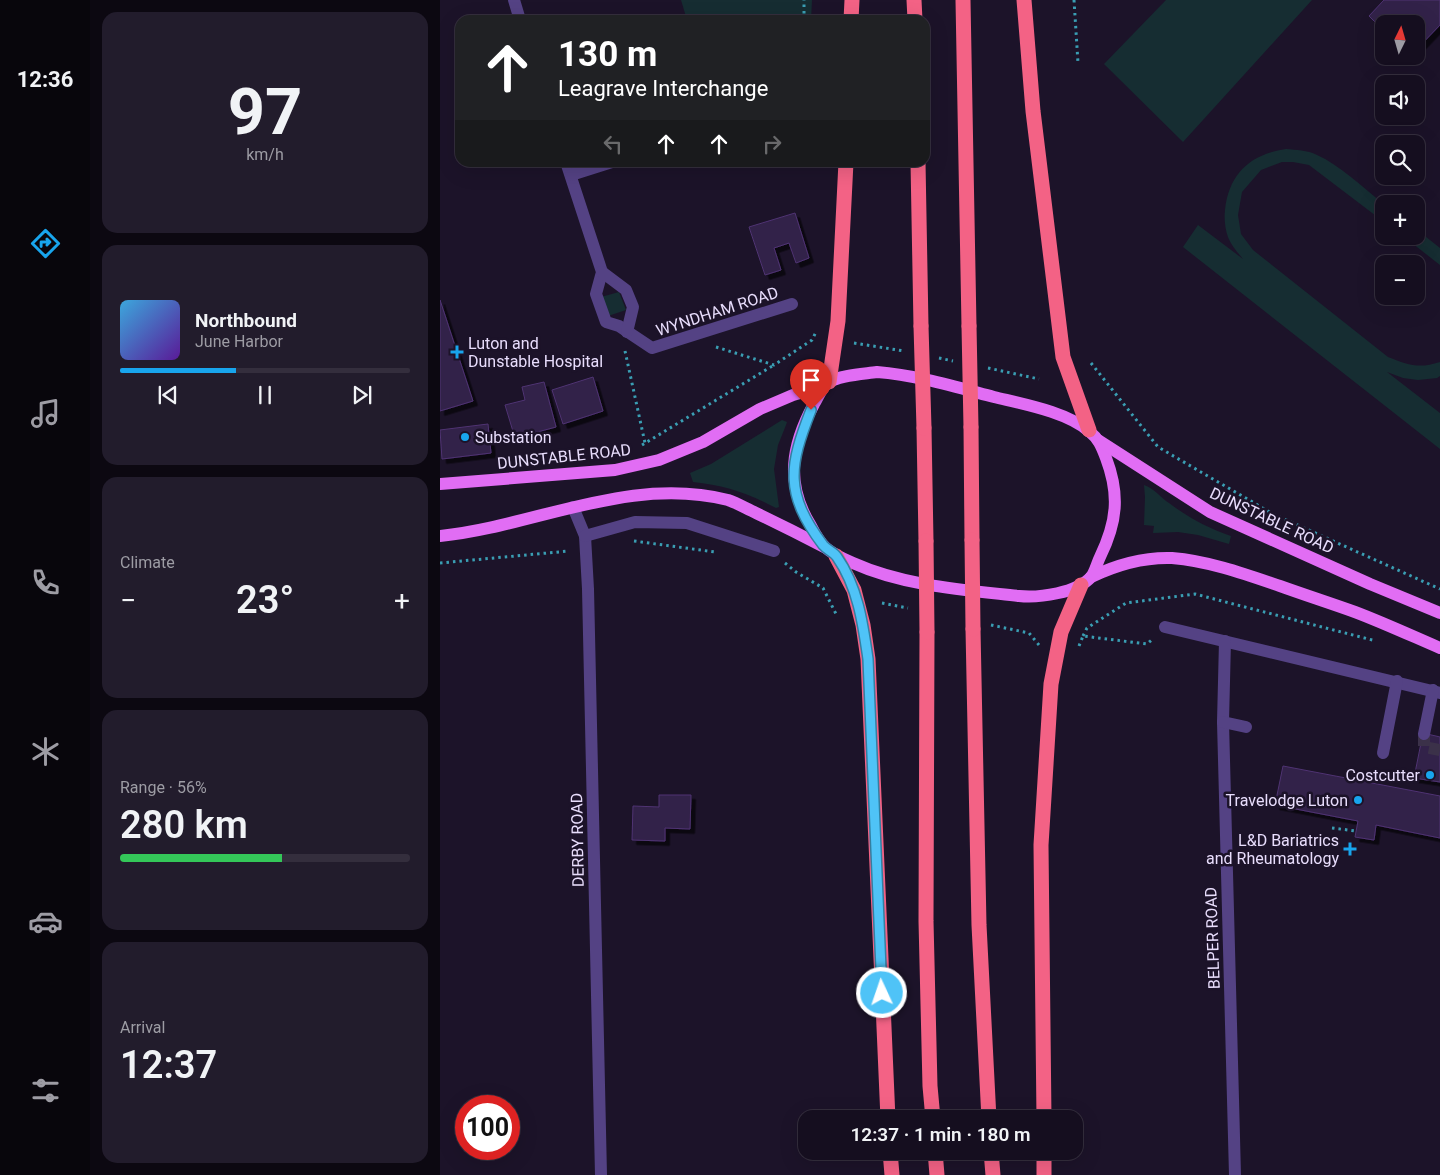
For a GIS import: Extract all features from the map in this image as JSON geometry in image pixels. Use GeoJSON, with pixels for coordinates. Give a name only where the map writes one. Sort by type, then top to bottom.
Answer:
{"type":"FeatureCollection","features":[{"type":"Feature","properties":{"kind":"highway"},"geometry":{"type":"LineString","coordinates":[[852,0],[852,15]]}},
{"type":"Feature","properties":{"kind":"highway"},"geometry":{"type":"LineString","coordinates":[[914,0],[915,15]]}},
{"type":"Feature","properties":{"kind":"highway"},"geometry":{"type":"LineString","coordinates":[[963,0],[979,925],[989,1110]]}},
{"type":"Feature","properties":{"kind":"highway"},"geometry":{"type":"LineString","coordinates":[[1024,0],[1033,111],[1063,356],[1094,435]]}},
{"type":"Feature","properties":{"kind":"highway"},"geometry":{"type":"LineString","coordinates":[[827,384],[838,322],[846,167]]}},
{"type":"Feature","properties":{"kind":"highway"},"geometry":{"type":"LineString","coordinates":[[918,167],[927,632],[926,921],[931,1110]]}},
{"type":"Feature","properties":{"kind":"highway"},"geometry":{"type":"LineString","coordinates":[[830,551],[854,590],[863,625],[868,659],[888,1110]]}},
{"type":"Feature","properties":{"kind":"highway"},"geometry":{"type":"LineString","coordinates":[[1044,1110],[1041,845],[1051,684],[1061,632],[1086,581]]}},
{"type":"Feature","properties":{"kind":"highway"},"geometry":{"type":"LineString","coordinates":[[891,1160],[892,1175]]}},
{"type":"Feature","properties":{"kind":"highway"},"geometry":{"type":"LineString","coordinates":[[936,1160],[937,1175]]}},
{"type":"Feature","properties":{"kind":"highway"},"geometry":{"type":"LineString","coordinates":[[992,1160],[993,1175]]}},
{"type":"Feature","properties":{"kind":"highway"},"geometry":{"type":"LineString","coordinates":[[1044,1160],[1044,1175]]}},
{"type":"Feature","properties":{"kind":"main road","name":"DUNSTABLE ROAD"},"geometry":{"type":"LineString","coordinates":[[440,484],[615,470],[659,460],[703,442],[760,408],[793,395],[855,374],[890,373],[942,383],[1062,416],[1210,512],[1440,613]]}},
{"type":"Feature","properties":{"kind":"main road"},"geometry":{"type":"LineString","coordinates":[[827,384],[811,410],[799,441],[794,463],[794,479],[796,498],[806,518],[830,551]]}},
{"type":"Feature","properties":{"kind":"main road"},"geometry":{"type":"LineString","coordinates":[[1086,581],[1104,550],[1113,524],[1116,504],[1113,477],[1094,435]]}},
{"type":"Feature","properties":{"kind":"main road"},"geometry":{"type":"LineString","coordinates":[[440,536],[468,533],[573,507],[642,493],[688,493],[730,501],[872,571],[901,580],[1031,597],[1055,594],[1086,581],[1111,567],[1132,562],[1173,558],[1212,565],[1260,579],[1356,613],[1440,648]]}},
{"type":"Feature","properties":{"kind":"street"},"geometry":{"type":"LineString","coordinates":[[514,0],[518,15]]}},
{"type":"Feature","properties":{"kind":"street"},"geometry":{"type":"LineString","coordinates":[[568,167],[602,272],[596,294],[606,322],[623,329],[632,307],[626,290],[602,272]]}},
{"type":"Feature","properties":{"kind":"street"},"geometry":{"type":"LineString","coordinates":[[570,175],[596,167]]}},
{"type":"Feature","properties":{"kind":"street","name":"WYNDHAM ROAD"},"geometry":{"type":"LineString","coordinates":[[623,329],[652,348],[792,304]]}},
{"type":"Feature","properties":{"kind":"street","name":"DERBY ROAD"},"geometry":{"type":"LineString","coordinates":[[573,507],[585,536],[588,589],[601,1175]]}},
{"type":"Feature","properties":{"kind":"street"},"geometry":{"type":"LineString","coordinates":[[585,536],[635,522],[687,523],[774,552]]}},
{"type":"Feature","properties":{"kind":"street"},"geometry":{"type":"LineString","coordinates":[[1165,627],[1437,691],[1424,734]]}},
{"type":"Feature","properties":{"kind":"street","name":"BELPER ROAD"},"geometry":{"type":"LineString","coordinates":[[1225,641],[1222,722],[1235,1175]]}},
{"type":"Feature","properties":{"kind":"street"},"geometry":{"type":"LineString","coordinates":[[1383,753],[1397,681]]}},
{"type":"Feature","properties":{"kind":"street"},"geometry":{"type":"LineString","coordinates":[[1222,722],[1246,727]]}},
{"type":"Feature","properties":{"kind":"path"},"geometry":{"type":"LineString","coordinates":[[804,0],[804,15]]}},
{"type":"Feature","properties":{"kind":"path"},"geometry":{"type":"LineString","coordinates":[[1074,0],[1078,63]]}},
{"type":"Feature","properties":{"kind":"path"},"geometry":{"type":"LineString","coordinates":[[623,329],[645,443],[812,340],[819,325]]}},
{"type":"Feature","properties":{"kind":"path"},"geometry":{"type":"LineString","coordinates":[[686,338],[774,365]]}},
{"type":"Feature","properties":{"kind":"path"},"geometry":{"type":"LineString","coordinates":[[1091,363],[1158,448],[1272,514],[1440,589]]}},
{"type":"Feature","properties":{"kind":"path"},"geometry":{"type":"LineString","coordinates":[[628,540],[724,553]]}},
{"type":"Feature","properties":{"kind":"path"},"geometry":{"type":"LineString","coordinates":[[440,563],[586,550]]}},
{"type":"Feature","properties":{"kind":"path"},"geometry":{"type":"LineString","coordinates":[[774,552],[796,572],[823,588],[836,614]]}},
{"type":"Feature","properties":{"kind":"path"},"geometry":{"type":"LineString","coordinates":[[1075,654],[1088,628],[1126,603],[1195,594],[1380,642]]}},
{"type":"Feature","properties":{"kind":"path"},"geometry":{"type":"LineString","coordinates":[[1083,636],[1147,644],[1165,627]]}},
{"type":"Feature","properties":{"kind":"path"},"geometry":{"type":"LineString","coordinates":[[1332,828],[1356,831]]}},
{"type":"Feature","properties":{"kind":"green space"},"geometry":{"type":"Polygon","coordinates":[[[681,0],[812,0],[811,15],[686,15],[681,0]]]}},
{"type":"Feature","properties":{"kind":"green space"},"geometry":{"type":"Polygon","coordinates":[[[1166,0],[1312,0],[1183,142],[1104,64],[1166,0]]]}},
{"type":"Feature","properties":{"kind":"green space"},"geometry":{"type":"Polygon","coordinates":[[[1286,149],[1302,150],[1326,159],[1375,197],[1375,215],[1309,165],[1282,162],[1261,170],[1242,192],[1238,215],[1241,234],[1253,250],[1388,357],[1420,366],[1440,362],[1440,376],[1437,378],[1418,380],[1403,378],[1387,372],[1440,413],[1440,449],[1183,247],[1198,225],[1243,259],[1231,243],[1225,227],[1227,197],[1231,186],[1244,168],[1262,155],[1286,149]]]}},
{"type":"Feature","properties":{"kind":"green space"},"geometry":{"type":"Polygon","coordinates":[[[1425,236],[1440,248],[1440,265],[1414,245],[1425,245],[1425,236]]]}},
{"type":"Feature","properties":{"kind":"green space"},"geometry":{"type":"Polygon","coordinates":[[[619,292],[626,310],[608,316],[601,297],[619,292]]]}},
{"type":"Feature","properties":{"kind":"green space"},"geometry":{"type":"Polygon","coordinates":[[[782,420],[787,422],[778,445],[774,469],[779,507],[776,508],[736,490],[693,482],[690,473],[711,464],[782,420]]]}},
{"type":"Feature","properties":{"kind":"green space"},"geometry":{"type":"Polygon","coordinates":[[[1144,485],[1151,488],[1191,518],[1231,536],[1229,544],[1198,535],[1178,532],[1153,533],[1154,526],[1144,525],[1144,485]]]}},
{"type":"Feature","properties":{"kind":"building"},"geometry":{"type":"Polygon","coordinates":[[[1384,0],[1440,0],[1440,25],[1425,41],[1425,15],[1375,15],[1375,22],[1369,16],[1384,0]]]}},
{"type":"Feature","properties":{"kind":"building"},"geometry":{"type":"Polygon","coordinates":[[[795,213],[809,258],[796,263],[789,243],[774,248],[781,270],[765,275],[749,227],[795,213]]]}},
{"type":"Feature","properties":{"kind":"building"},"geometry":{"type":"Polygon","coordinates":[[[440,300],[473,401],[440,411],[440,300]]]}},
{"type":"Feature","properties":{"kind":"building"},"geometry":{"type":"Polygon","coordinates":[[[593,377],[603,411],[563,424],[552,390],[593,377]]]}},
{"type":"Feature","properties":{"kind":"building"},"geometry":{"type":"Polygon","coordinates":[[[544,382],[556,427],[515,438],[505,405],[525,400],[522,387],[544,382]]]}},
{"type":"Feature","properties":{"kind":"building","name":"Substation"},"geometry":{"type":"Polygon","coordinates":[[[488,424],[491,453],[442,459],[440,430],[488,424]]]}},
{"type":"Feature","properties":{"kind":"building"},"geometry":{"type":"Polygon","coordinates":[[[1423,733],[1440,737],[1440,782],[1414,778],[1423,733]]]}},
{"type":"Feature","properties":{"kind":"building","name":"Travelodge Luton"},"geometry":{"type":"Polygon","coordinates":[[[1283,766],[1440,796],[1440,838],[1376,825],[1374,840],[1355,837],[1358,821],[1275,805],[1283,766]]]}},
{"type":"Feature","properties":{"kind":"building"},"geometry":{"type":"Polygon","coordinates":[[[659,795],[691,795],[690,829],[665,828],[665,841],[632,840],[633,806],[659,807],[659,795]]]}},
{"type":"Feature","properties":{"kind":"tunnel"},"geometry":{"type":"LineString","coordinates":[[1424,734],[1424,747],[1440,750]]}},
{"type":"Feature","properties":{"kind":"place","name":"Luton and Dunstable Hospital"},"geometry":{"type":"Point","coordinates":[457,352]}},
{"type":"Feature","properties":{"kind":"place","name":"Substation"},"geometry":{"type":"Point","coordinates":[465,437]}},
{"type":"Feature","properties":{"kind":"place","name":"Costcutter"},"geometry":{"type":"Point","coordinates":[1430,775]}},
{"type":"Feature","properties":{"kind":"place","name":"Travelodge Luton"},"geometry":{"type":"Point","coordinates":[1358,800]}},
{"type":"Feature","properties":{"kind":"place","name":"L&D Bariatrics and Rheumatology"},"geometry":{"type":"Point","coordinates":[1350,849]}},
{"type":"Feature","properties":{"kind":"route"},"geometry":{"type":"LineString","coordinates":[[811,410],[799,441],[794,463],[796,498],[824,547],[836,556],[854,590],[863,625],[868,659],[882,993]]}}]}
